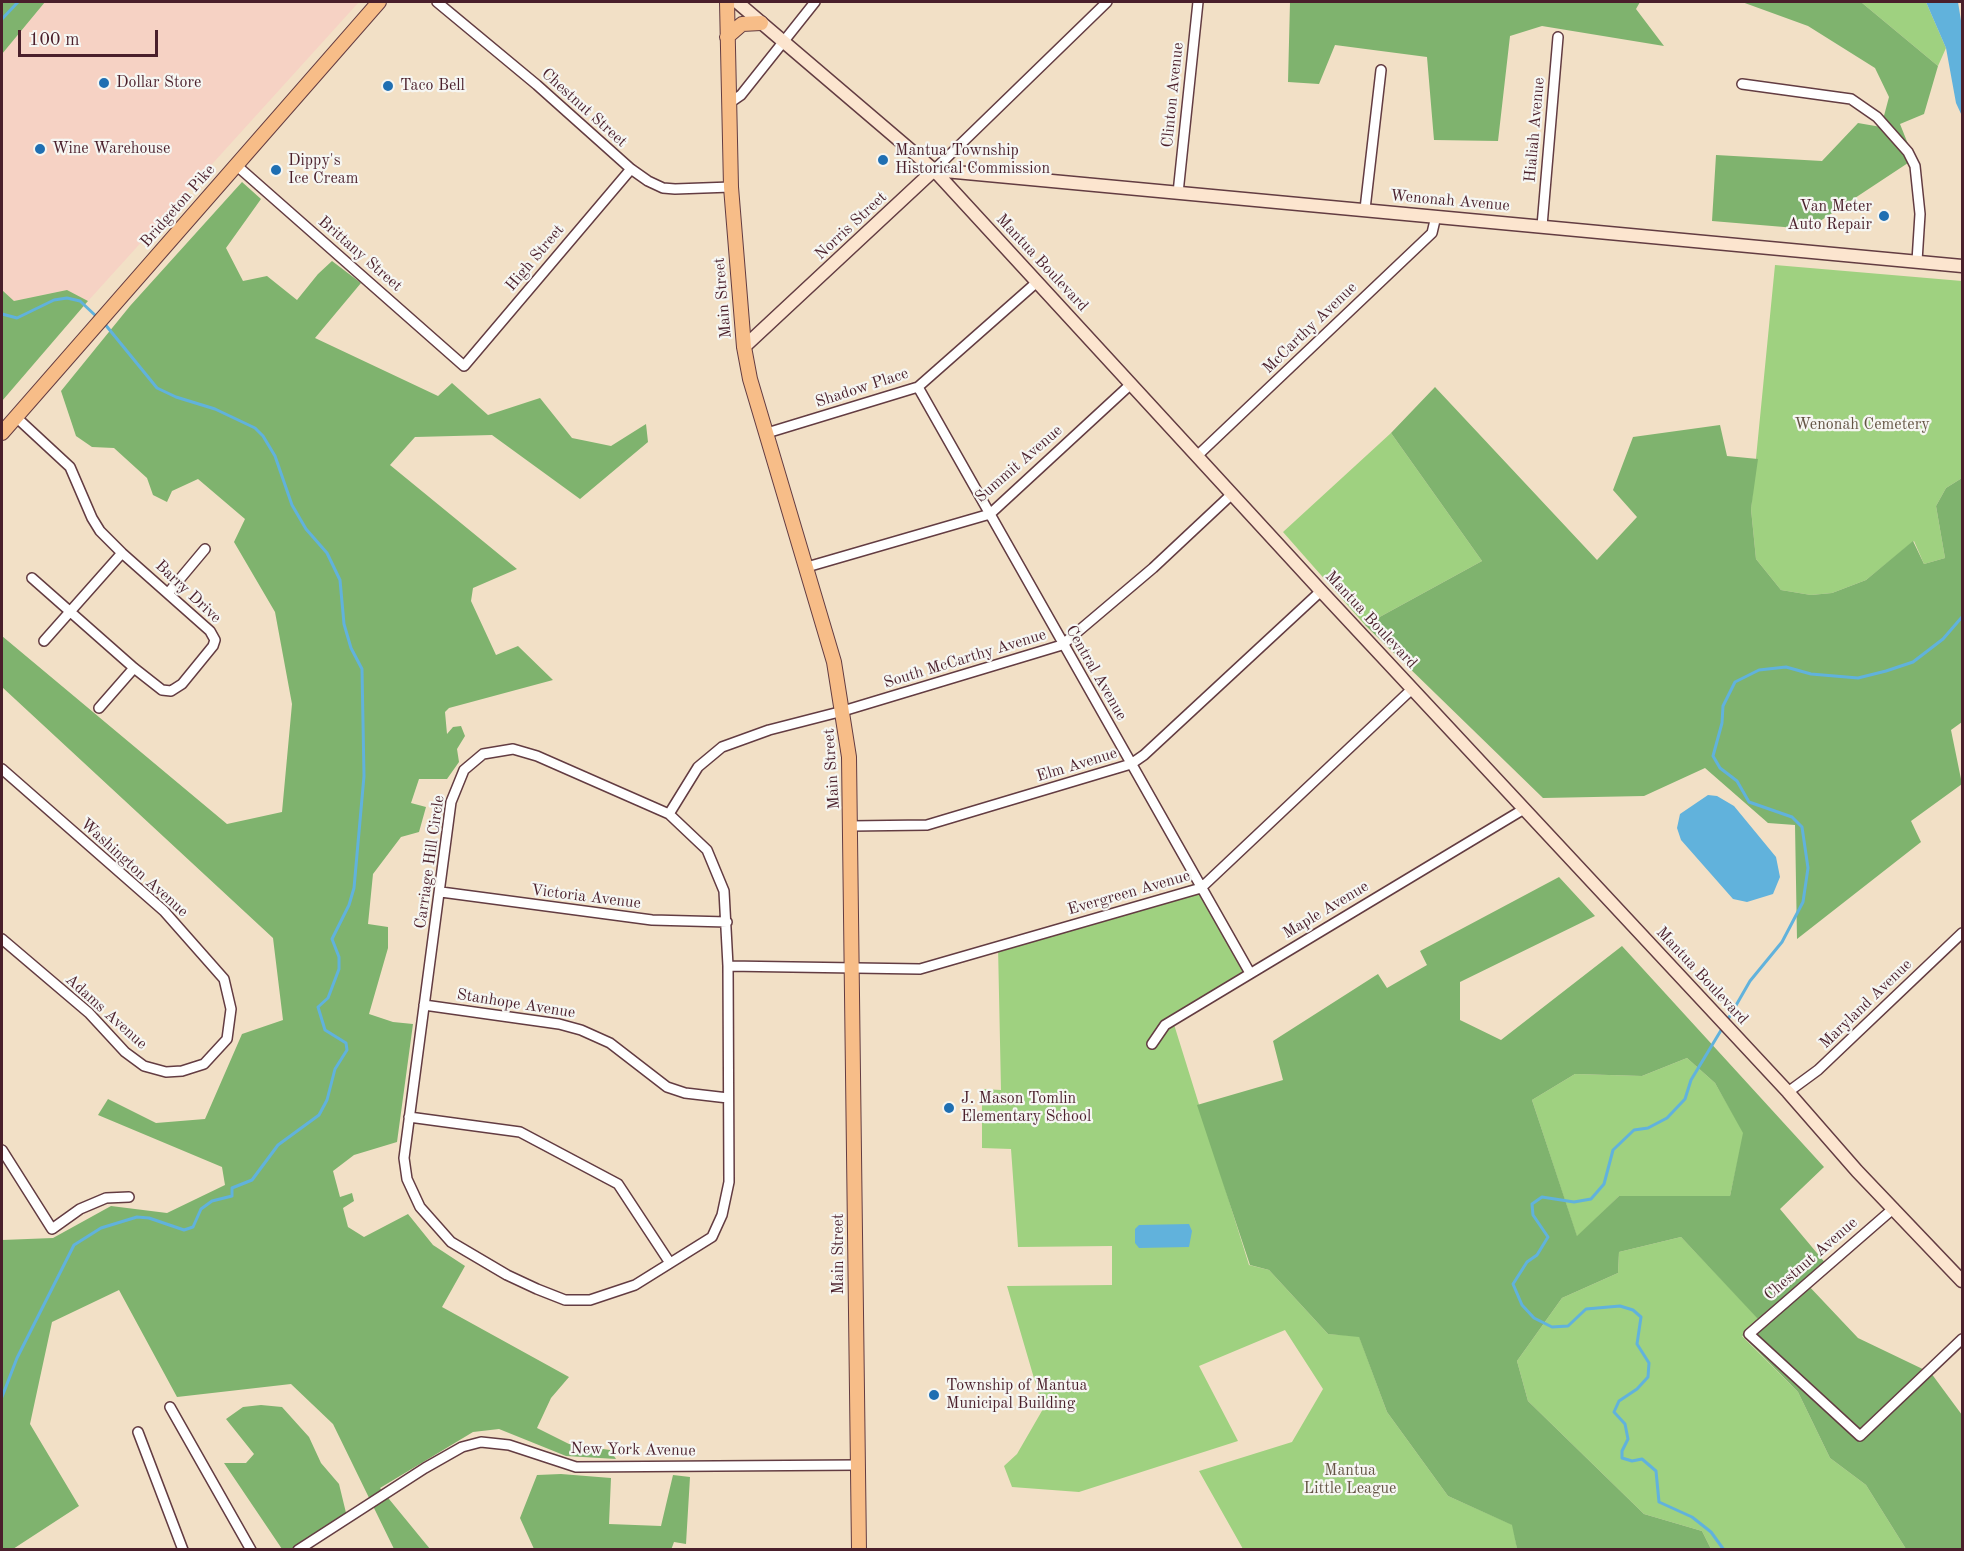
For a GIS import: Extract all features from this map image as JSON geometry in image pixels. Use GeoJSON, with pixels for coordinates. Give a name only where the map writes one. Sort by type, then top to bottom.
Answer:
{"type":"FeatureCollection","features":[{"type":"Feature","properties":{"kind":"main road","name":"Bridgeton Pike"},"geometry":{"type":"LineString","coordinates":[[2,433],[379,2]]}},
{"type":"Feature","properties":{"kind":"main road","name":"Main Street"},"geometry":{"type":"LineString","coordinates":[[727,2],[727,105],[731,187],[744,347],[750,379],[834,662],[849,757],[859,1550]]}},
{"type":"Feature","properties":{"kind":"main road","name":"Mantua Boulevard"},"geometry":{"type":"LineString","coordinates":[[737,2],[934,170],[1321,591],[1962,1281]]}},
{"type":"Feature","properties":{"kind":"main road"},"geometry":{"type":"LineString","coordinates":[[727,37],[742,24],[761,23]]}},
{"type":"Feature","properties":{"kind":"main road","name":"Wenonah Avenue"},"geometry":{"type":"LineString","coordinates":[[934,170],[1962,266]]}},
{"type":"Feature","properties":{"kind":"main road","name":"Norris Street"},"geometry":{"type":"LineString","coordinates":[[744,347],[934,170]]}},
{"type":"Feature","properties":{"kind":"street","name":"Chestnut Street"},"geometry":{"type":"LineString","coordinates":[[437,2],[537,85],[631,170],[663,188],[731,187]]}},
{"type":"Feature","properties":{"kind":"street"},"geometry":{"type":"LineString","coordinates":[[727,105],[741,95],[815,2]]}},
{"type":"Feature","properties":{"kind":"street","name":"Norris Street"},"geometry":{"type":"LineString","coordinates":[[934,170],[1107,2]]}},
{"type":"Feature","properties":{"kind":"street","name":"Clinton Avenue"},"geometry":{"type":"LineString","coordinates":[[1178,192],[1198,2]]}},
{"type":"Feature","properties":{"kind":"street","name":"Hialiah Avenue"},"geometry":{"type":"LineString","coordinates":[[1542,225],[1558,37]]}},
{"type":"Feature","properties":{"kind":"street"},"geometry":{"type":"LineString","coordinates":[[1365,209],[1381,70]]}},
{"type":"Feature","properties":{"kind":"street"},"geometry":{"type":"LineString","coordinates":[[1742,84],[1851,99],[1877,117],[1908,152],[1915,166],[1920,214],[1917,261]]}},
{"type":"Feature","properties":{"kind":"street","name":"Brittany Street"},"geometry":{"type":"LineString","coordinates":[[236,165],[464,366]]}},
{"type":"Feature","properties":{"kind":"street","name":"High Street"},"geometry":{"type":"LineString","coordinates":[[464,366],[631,170]]}},
{"type":"Feature","properties":{"kind":"street","name":"McCarthy Avenue"},"geometry":{"type":"LineString","coordinates":[[1197,456],[1432,233],[1436,216]]}},
{"type":"Feature","properties":{"kind":"street","name":"Shadow Place"},"geometry":{"type":"LineString","coordinates":[[767,433],[918,387],[1037,282]]}},
{"type":"Feature","properties":{"kind":"street","name":"Summit Avenue"},"geometry":{"type":"LineString","coordinates":[[807,567],[990,514],[1131,384]]}},
{"type":"Feature","properties":{"kind":"street","name":"Central Avenue"},"geometry":{"type":"LineString","coordinates":[[918,387],[1062,645],[1250,973]]}},
{"type":"Feature","properties":{"kind":"street","name":"Barry Drive"},"geometry":{"type":"LineString","coordinates":[[16,417],[70,467],[92,518],[122,553],[169,592],[210,631],[215,639],[213,646],[182,684],[171,691],[153,685],[32,578]]}},
{"type":"Feature","properties":{"kind":"street","name":"South McCarthy Avenue"},"geometry":{"type":"LineString","coordinates":[[669,814],[698,767],[722,747],[769,730],[843,711],[1062,645],[1153,568],[1232,494]]}},
{"type":"Feature","properties":{"kind":"street"},"geometry":{"type":"LineString","coordinates":[[169,592],[205,549]]}},
{"type":"Feature","properties":{"kind":"street"},"geometry":{"type":"LineString","coordinates":[[44,641],[122,553]]}},
{"type":"Feature","properties":{"kind":"street","name":"Elm Avenue"},"geometry":{"type":"LineString","coordinates":[[851,826],[927,825],[1131,764],[1144,755],[1321,591]]}},
{"type":"Feature","properties":{"kind":"street"},"geometry":{"type":"LineString","coordinates":[[99,708],[134,668]]}},
{"type":"Feature","properties":{"kind":"street","name":"Evergreen Avenue"},"geometry":{"type":"LineString","coordinates":[[728,966],[902,969],[934,966],[1201,888],[1412,689]]}},
{"type":"Feature","properties":{"kind":"street","name":"Carriage Hill Circle"},"geometry":{"type":"LineString","coordinates":[[513,750],[537,756],[669,814],[707,850],[724,891],[728,966],[729,1182],[722,1215],[712,1237],[635,1285],[590,1300],[564,1300],[507,1275],[451,1242],[420,1207],[407,1179],[404,1158],[441,892],[451,802],[464,770],[483,753],[513,750]]}},
{"type":"Feature","properties":{"kind":"street","name":"Washington Avenue"},"geometry":{"type":"LineString","coordinates":[[2,769],[164,911],[224,979],[231,1009],[227,1039],[204,1064]]}},
{"type":"Feature","properties":{"kind":"street","name":"Maple Avenue"},"geometry":{"type":"LineString","coordinates":[[1152,1044],[1165,1025],[1524,809]]}},
{"type":"Feature","properties":{"kind":"street","name":"Victoria Avenue"},"geometry":{"type":"LineString","coordinates":[[441,892],[652,920],[727,921]]}},
{"type":"Feature","properties":{"kind":"street","name":"Maryland Avenue"},"geometry":{"type":"LineString","coordinates":[[1788,1092],[1818,1070],[1962,933]]}},
{"type":"Feature","properties":{"kind":"street","name":"Adams Avenue"},"geometry":{"type":"LineString","coordinates":[[2,939],[89,1013],[125,1052],[144,1066],[166,1072],[183,1071],[204,1064]]}},
{"type":"Feature","properties":{"kind":"street","name":"Stanhope Avenue"},"geometry":{"type":"LineString","coordinates":[[424,1005],[559,1024],[581,1030],[610,1043],[667,1087],[685,1093],[728,1098]]}},
{"type":"Feature","properties":{"kind":"street"},"geometry":{"type":"LineString","coordinates":[[409,1117],[520,1132],[618,1184],[670,1263]]}},
{"type":"Feature","properties":{"kind":"street"},"geometry":{"type":"LineString","coordinates":[[2,1150],[52,1229],[80,1209],[106,1198],[129,1197]]}},
{"type":"Feature","properties":{"kind":"street","name":"Chestnut Avenue"},"geometry":{"type":"LineString","coordinates":[[1894,1208],[1749,1334],[1860,1436],[1962,1340]]}},
{"type":"Feature","properties":{"kind":"street"},"geometry":{"type":"LineString","coordinates":[[170,1407],[252,1550]]}},
{"type":"Feature","properties":{"kind":"street"},"geometry":{"type":"LineString","coordinates":[[138,1432],[183,1550]]}},
{"type":"Feature","properties":{"kind":"street","name":"New York Avenue"},"geometry":{"type":"LineString","coordinates":[[298,1550],[424,1468],[462,1447],[481,1442],[509,1445],[576,1467],[858,1465]]}},
{"type":"Feature","properties":{"kind":"shaded area"},"geometry":{"type":"Polygon","coordinates":[[[45,2],[359,2],[88,301],[67,290],[14,301],[2,290],[2,54],[45,2]]]}},
{"type":"Feature","properties":{"kind":"green space"},"geometry":{"type":"Polygon","coordinates":[[[2,2],[45,2],[2,54],[2,2]]]}},
{"type":"Feature","properties":{"kind":"green space"},"geometry":{"type":"Polygon","coordinates":[[[1290,2],[1640,2],[1636,9],[1664,46],[1542,26],[1510,36],[1498,141],[1434,140],[1427,57],[1335,45],[1319,84],[1288,82],[1290,2]]]}},
{"type":"Feature","properties":{"kind":"green space"},"geometry":{"type":"Polygon","coordinates":[[[1742,2],[1861,2],[1938,66],[1924,114],[1900,124],[1914,159],[1808,229],[1712,221],[1716,155],[1822,161],[1858,123],[1881,127],[1889,97],[1875,68],[1808,26],[1742,2]]]}},
{"type":"Feature","properties":{"kind":"green space"},"geometry":{"type":"Polygon","coordinates":[[[1861,2],[1926,2],[1946,48],[1938,66],[1861,2]]]}},
{"type":"Feature","properties":{"kind":"green space"},"geometry":{"type":"Polygon","coordinates":[[[242,182],[261,199],[226,248],[243,281],[267,276],[297,300],[332,261],[361,283],[315,338],[438,396],[452,383],[488,415],[540,398],[572,438],[611,446],[646,424],[648,442],[580,499],[492,435],[415,437],[390,465],[517,569],[473,588],[471,601],[496,655],[518,646],[553,680],[449,708],[445,712],[447,734],[453,727],[461,726],[465,736],[457,749],[459,762],[447,779],[419,779],[411,803],[426,807],[419,832],[401,837],[373,874],[368,924],[388,927],[388,948],[369,1014],[393,1022],[413,1024],[397,1142],[354,1155],[333,1171],[340,1197],[352,1193],[354,1201],[343,1208],[348,1227],[364,1237],[408,1214],[433,1245],[465,1266],[442,1307],[569,1377],[551,1398],[537,1428],[569,1444],[610,1450],[616,1459],[566,1456],[499,1429],[473,1432],[380,1488],[430,1549],[394,1549],[333,1424],[291,1384],[177,1397],[119,1290],[52,1322],[30,1424],[79,1506],[13,1549],[2,1549],[2,1240],[53,1238],[111,1206],[167,1213],[225,1185],[222,1167],[98,1115],[108,1099],[156,1123],[205,1119],[242,1034],[283,1020],[273,938],[2,687],[2,636],[227,824],[282,812],[292,704],[275,612],[234,542],[245,519],[198,479],[172,491],[167,502],[153,495],[147,478],[114,448],[92,447],[76,436],[61,391],[130,306],[242,182]]]}},
{"type":"Feature","properties":{"kind":"green space","name":"Wenonah Cemetery"},"geometry":{"type":"Polygon","coordinates":[[[1775,265],[1962,281],[1962,478],[1946,488],[1936,506],[1945,558],[1924,564],[1914,541],[1866,580],[1832,593],[1811,595],[1781,590],[1756,559],[1751,509],[1775,265]]]}},
{"type":"Feature","properties":{"kind":"green space"},"geometry":{"type":"Polygon","coordinates":[[[2,290],[14,301],[67,290],[88,301],[2,401],[2,290]]]}},
{"type":"Feature","properties":{"kind":"green space"},"geometry":{"type":"Polygon","coordinates":[[[1435,387],[1597,560],[1637,517],[1613,490],[1633,437],[1720,425],[1727,456],[1758,459],[1751,509],[1756,559],[1781,590],[1811,595],[1832,593],[1866,580],[1913,541],[1924,564],[1945,558],[1936,506],[1946,488],[1962,478],[1962,722],[1951,730],[1962,784],[1911,821],[1921,842],[1797,939],[1795,825],[1768,823],[1705,768],[1644,796],[1543,798],[1365,625],[1482,561],[1391,433],[1435,387]]]}},
{"type":"Feature","properties":{"kind":"green space"},"geometry":{"type":"Polygon","coordinates":[[[1391,433],[1482,561],[1365,625],[1283,532],[1391,433]]]}},
{"type":"Feature","properties":{"kind":"green space"},"geometry":{"type":"Polygon","coordinates":[[[1559,877],[1595,916],[1460,982],[1460,1020],[1501,1040],[1622,946],[1824,1167],[1780,1209],[1827,1265],[1806,1283],[1858,1338],[1931,1373],[1962,1415],[1962,1549],[1906,1549],[1866,1485],[1830,1458],[1798,1392],[1742,1335],[1758,1319],[1681,1237],[1619,1252],[1618,1273],[1562,1298],[1517,1361],[1528,1401],[1644,1514],[1702,1531],[1711,1549],[1517,1549],[1512,1525],[1448,1496],[1387,1412],[1359,1337],[1328,1334],[1269,1270],[1250,1265],[1197,1105],[1283,1080],[1273,1041],[1378,974],[1387,988],[1427,965],[1420,951],[1559,877]],[[1687,1058],[1642,1076],[1575,1074],[1532,1100],[1577,1236],[1619,1196],[1730,1196],[1743,1133],[1715,1083],[1687,1058]]]}},
{"type":"Feature","properties":{"kind":"green space","name":"Mantua Little League"},"geometry":{"type":"Polygon","coordinates":[[[1200,882],[1248,970],[1172,1018],[1249,1265],[1269,1270],[1328,1334],[1359,1336],[1387,1412],[1448,1496],[1513,1525],[1517,1549],[1243,1549],[1199,1471],[1292,1442],[1323,1389],[1285,1330],[1199,1366],[1238,1441],[1079,1492],[1012,1487],[1004,1466],[1017,1454],[1043,1409],[1007,1286],[1112,1285],[1112,1246],[1018,1247],[1011,1149],[982,1148],[982,1089],[1001,1090],[998,946],[1200,882]]]}},
{"type":"Feature","properties":{"kind":"green space"},"geometry":{"type":"Polygon","coordinates":[[[1687,1058],[1715,1083],[1744,1133],[1730,1196],[1619,1196],[1577,1237],[1532,1100],[1575,1074],[1642,1076],[1687,1058]]]}},
{"type":"Feature","properties":{"kind":"green space"},"geometry":{"type":"Polygon","coordinates":[[[1681,1237],[1759,1319],[1742,1336],[1798,1392],[1830,1458],[1866,1485],[1906,1549],[1711,1549],[1702,1531],[1644,1514],[1528,1401],[1517,1361],[1562,1298],[1618,1273],[1619,1252],[1681,1237]]]}},
{"type":"Feature","properties":{"kind":"green space"},"geometry":{"type":"Polygon","coordinates":[[[261,1405],[282,1407],[309,1437],[321,1463],[339,1484],[348,1521],[301,1549],[282,1549],[224,1463],[246,1463],[254,1454],[226,1419],[243,1407],[261,1405]]]}},
{"type":"Feature","properties":{"kind":"green space"},"geometry":{"type":"Polygon","coordinates":[[[561,1474],[611,1478],[609,1524],[661,1526],[673,1475],[690,1477],[686,1544],[674,1542],[671,1550],[534,1549],[520,1518],[537,1475],[561,1474]]]}},
{"type":"Feature","properties":{"kind":"water"},"geometry":{"type":"Polygon","coordinates":[[[1926,2],[1958,2],[1962,27],[1962,116],[1956,103],[1946,48],[1926,2]]]}},
{"type":"Feature","properties":{"kind":"water"},"geometry":{"type":"Polygon","coordinates":[[[1708,795],[1717,796],[1734,806],[1776,857],[1780,877],[1773,894],[1747,902],[1733,899],[1681,840],[1677,828],[1680,814],[1708,795]]]}},
{"type":"Feature","properties":{"kind":"water"},"geometry":{"type":"Polygon","coordinates":[[[1189,1224],[1192,1231],[1189,1247],[1139,1248],[1135,1243],[1135,1229],[1139,1225],[1189,1224]]]}},
{"type":"Feature","properties":{"kind":"waterway"},"geometry":{"type":"LineString","coordinates":[[2,19],[18,2]]}},
{"type":"Feature","properties":{"kind":"waterway"},"geometry":{"type":"LineString","coordinates":[[2,314],[17,318],[54,300],[67,298],[80,301],[97,317]]}},
{"type":"Feature","properties":{"kind":"waterway"},"geometry":{"type":"LineString","coordinates":[[2,1397],[17,1358],[74,1245],[101,1228],[137,1217],[149,1218],[184,1230],[193,1227],[201,1209],[212,1201],[232,1196],[232,1188],[252,1180],[278,1145],[319,1115],[327,1100],[335,1069],[347,1050],[346,1043],[325,1030],[318,1007],[328,998],[339,969],[339,957],[332,939],[349,905],[354,888],[364,776],[362,669],[351,648],[344,624],[340,580],[327,553],[306,529],[292,505],[275,456],[263,436],[255,428],[215,409],[176,397],[157,388],[104,323]]}},
{"type":"Feature","properties":{"kind":"waterway"},"geometry":{"type":"LineString","coordinates":[[1727,1021],[1750,981],[1782,942],[1803,902],[1808,868],[1802,827],[1792,817],[1749,802],[1737,781],[1720,768],[1713,756],[1722,723],[1723,706],[1735,682],[1759,670],[1786,667],[1811,674],[1858,678],[1886,671],[1913,662],[1943,639],[1962,617]]}},
{"type":"Feature","properties":{"kind":"waterway"},"geometry":{"type":"LineString","coordinates":[[1723,1027],[1691,1080],[1685,1099],[1667,1118],[1648,1128],[1634,1130],[1613,1150],[1604,1184],[1591,1199],[1574,1202],[1542,1197],[1532,1204],[1533,1215],[1548,1237],[1537,1255],[1527,1262],[1513,1284],[1522,1305],[1534,1318],[1552,1327],[1568,1326],[1586,1309],[1620,1306],[1633,1310],[1641,1317],[1637,1344],[1649,1363],[1648,1377],[1637,1389],[1619,1401],[1614,1412],[1625,1424],[1628,1439],[1622,1451],[1622,1458],[1632,1461],[1642,1459],[1656,1471],[1659,1502],[1692,1517],[1711,1532],[1724,1550]]}},
{"type":"Feature","properties":{"kind":"place","name":"Dollar Store"},"geometry":{"type":"Point","coordinates":[104,83]}},
{"type":"Feature","properties":{"kind":"place","name":"Taco Bell"},"geometry":{"type":"Point","coordinates":[388,86]}},
{"type":"Feature","properties":{"kind":"place","name":"Wine Warehouse"},"geometry":{"type":"Point","coordinates":[40,149]}},
{"type":"Feature","properties":{"kind":"place","name":"Mantua Township Historical Commission"},"geometry":{"type":"Point","coordinates":[883,160]}},
{"type":"Feature","properties":{"kind":"place","name":"Dippy's Ice Cream"},"geometry":{"type":"Point","coordinates":[276,170]}},
{"type":"Feature","properties":{"kind":"place","name":"Van Meter Auto Repair"},"geometry":{"type":"Point","coordinates":[1884,216]}},
{"type":"Feature","properties":{"kind":"place","name":"J. Mason Tomlin Elementary School"},"geometry":{"type":"Point","coordinates":[949,1108]}},
{"type":"Feature","properties":{"kind":"place","name":"Township of Mantua Municipal Building"},"geometry":{"type":"Point","coordinates":[934,1395]}}]}
